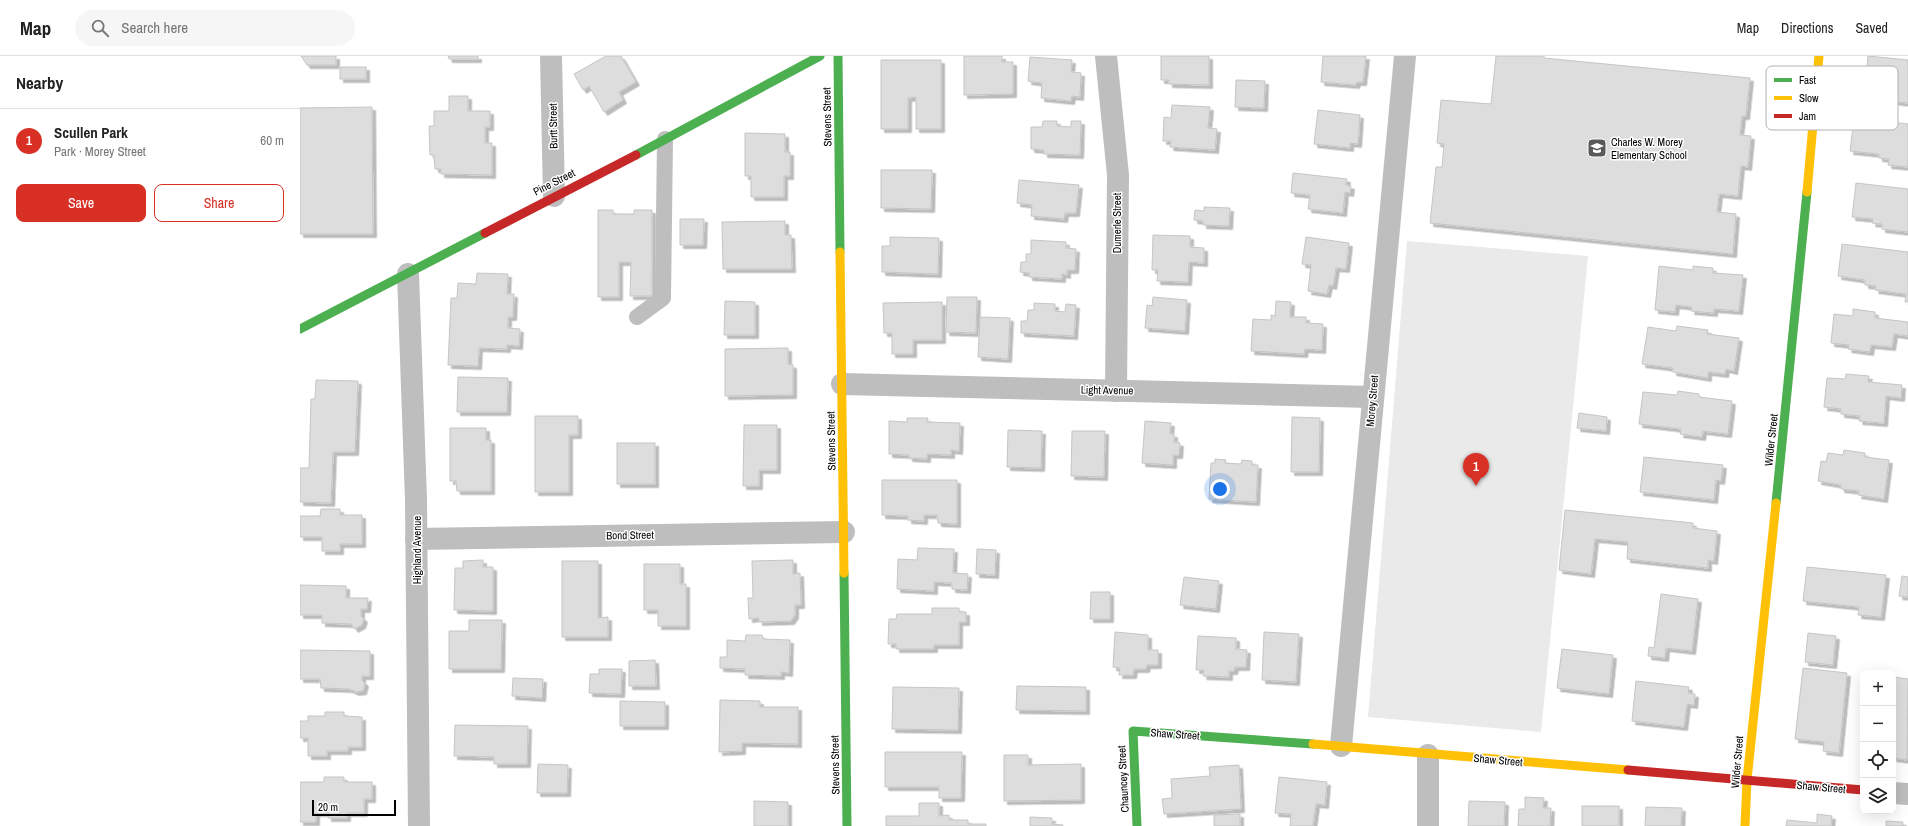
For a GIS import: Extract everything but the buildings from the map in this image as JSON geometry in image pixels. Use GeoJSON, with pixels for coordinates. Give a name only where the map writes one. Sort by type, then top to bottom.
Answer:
{"type":"FeatureCollection","features":[{"type":"Feature","properties":{"kind":"street","name":"Burtt Street"},"geometry":{"type":"LineString","coordinates":[[551,56],[554,196]]}},
{"type":"Feature","properties":{"kind":"street","name":"Pine Street"},"geometry":{"type":"LineString","coordinates":[[300,329],[408,274],[820,56]]}},
{"type":"Feature","properties":{"kind":"street","name":"Stevens Street"},"geometry":{"type":"LineString","coordinates":[[838,56],[847,826]]}},
{"type":"Feature","properties":{"kind":"street","name":"Dumerle Street"},"geometry":{"type":"LineString","coordinates":[[1106,56],[1118,175],[1116,391]]}},
{"type":"Feature","properties":{"kind":"street","name":"Morey Street"},"geometry":{"type":"LineString","coordinates":[[1342,746],[1372,397],[1405,56]]}},
{"type":"Feature","properties":{"kind":"street","name":"Wilder Street"},"geometry":{"type":"LineString","coordinates":[[1818,66],[1819,56]]}},
{"type":"Feature","properties":{"kind":"street","name":"Wilder Street"},"geometry":{"type":"LineString","coordinates":[[1745,826],[1747,780],[1792,355],[1812,130]]}},
{"type":"Feature","properties":{"kind":"street","name":"Highland Avenue"},"geometry":{"type":"LineString","coordinates":[[408,274],[416,538],[419,826]]}},
{"type":"Feature","properties":{"kind":"street","name":"Light Avenue"},"geometry":{"type":"LineString","coordinates":[[842,384],[1372,397]]}},
{"type":"Feature","properties":{"kind":"street","name":"Bond Street"},"geometry":{"type":"LineString","coordinates":[[416,538],[844,532]]}},
{"type":"Feature","properties":{"kind":"street","name":"Shaw Street"},"geometry":{"type":"LineString","coordinates":[[1132,731],[1342,746],[1428,755],[1860,790]]}},
{"type":"Feature","properties":{"kind":"street","name":"Chauncey Street"},"geometry":{"type":"LineString","coordinates":[[1132,731],[1137,826]]}},
{"type":"Feature","properties":{"kind":"street"},"geometry":{"type":"LineString","coordinates":[[1428,755],[1428,826]]}},
{"type":"Feature","properties":{"kind":"street"},"geometry":{"type":"LineString","coordinates":[[1896,793],[1908,794]]}},
{"type":"Feature","properties":{"kind":"lane"},"geometry":{"type":"LineString","coordinates":[[637,317],[664,298],[665,139]]}},
{"type":"Feature","properties":{"kind":"shaded area"},"geometry":{"type":"Polygon","coordinates":[[[1407,241],[1588,256],[1541,732],[1368,717],[1407,241]]]}},
{"type":"Feature","properties":{"kind":"traffic: fast"},"geometry":{"type":"LineString","coordinates":[[636,155],[820,56]]}},
{"type":"Feature","properties":{"kind":"traffic: fast"},"geometry":{"type":"LineString","coordinates":[[838,56],[840,252]]}},
{"type":"Feature","properties":{"kind":"traffic: fast"},"geometry":{"type":"LineString","coordinates":[[1776,503],[1807,192]]}},
{"type":"Feature","properties":{"kind":"traffic: fast"},"geometry":{"type":"LineString","coordinates":[[300,329],[485,233]]}},
{"type":"Feature","properties":{"kind":"traffic: fast"},"geometry":{"type":"LineString","coordinates":[[844,573],[847,826]]}},
{"type":"Feature","properties":{"kind":"traffic: fast"},"geometry":{"type":"LineString","coordinates":[[1137,826],[1133,731],[1313,744]]}},
{"type":"Feature","properties":{"kind":"traffic: slow"},"geometry":{"type":"LineString","coordinates":[[1818,66],[1819,56]]}},
{"type":"Feature","properties":{"kind":"traffic: slow"},"geometry":{"type":"LineString","coordinates":[[1807,192],[1812,130]]}},
{"type":"Feature","properties":{"kind":"traffic: slow"},"geometry":{"type":"LineString","coordinates":[[840,252],[844,573]]}},
{"type":"Feature","properties":{"kind":"traffic: slow"},"geometry":{"type":"LineString","coordinates":[[1745,826],[1747,780],[1776,503]]}},
{"type":"Feature","properties":{"kind":"traffic: slow"},"geometry":{"type":"LineString","coordinates":[[1313,744],[1628,770]]}},
{"type":"Feature","properties":{"kind":"traffic: jam"},"geometry":{"type":"LineString","coordinates":[[485,233],[636,155]]}},
{"type":"Feature","properties":{"kind":"traffic: jam"},"geometry":{"type":"LineString","coordinates":[[1628,770],[1860,790]]}},
{"type":"Feature","properties":{"kind":"place","name":"Charles W. Morey Elementary School"},"geometry":{"type":"Point","coordinates":[1597,148]}},
{"type":"Feature","properties":{"kind":"place","name":"Scullen Park"},"geometry":{"type":"Point","coordinates":[1476,486]}}]}
